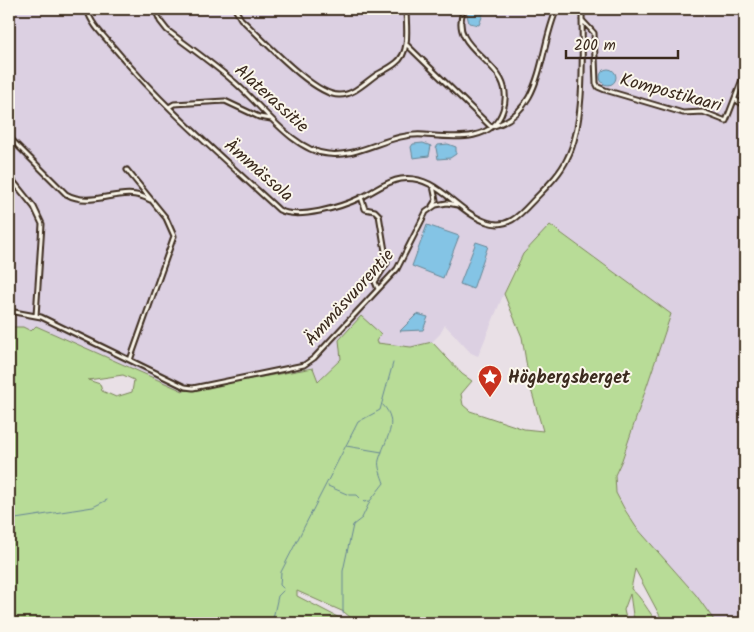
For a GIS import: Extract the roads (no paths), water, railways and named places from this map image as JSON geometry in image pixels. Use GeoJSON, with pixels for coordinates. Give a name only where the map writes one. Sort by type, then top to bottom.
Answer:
{"type":"FeatureCollection","features":[{"type":"Feature","properties":{"kind":"street","name":"Ämmässola"},"geometry":{"type":"LineString","coordinates":[[87,9],[94,24],[130,67],[169,107],[279,210],[286,214],[313,212],[345,204],[387,183],[402,179],[416,179],[433,186],[484,222],[495,225],[512,221],[556,177],[574,144],[580,110],[582,9]]}},
{"type":"Feature","properties":{"kind":"street","name":"Alaterassitie"},"geometry":{"type":"LineString","coordinates":[[155,9],[160,21],[167,30],[222,71],[301,144],[327,154],[344,154],[410,134],[446,138],[472,137],[508,120],[518,112],[533,91],[543,60],[550,27],[557,9]]}},
{"type":"Feature","properties":{"kind":"street"},"geometry":{"type":"LineString","coordinates":[[235,9],[241,19],[322,92],[340,96],[353,92],[404,56],[406,45],[406,9]]}},
{"type":"Feature","properties":{"kind":"street"},"geometry":{"type":"LineString","coordinates":[[406,45],[470,103],[491,127],[503,110],[505,90],[498,70],[472,48],[460,30],[461,16],[464,9]]}},
{"type":"Feature","properties":{"kind":"street","name":"Kompostikaari"},"geometry":{"type":"LineString","coordinates":[[582,20],[594,33],[596,83],[598,88],[683,113],[704,112],[726,121],[736,100],[745,72]]}},
{"type":"Feature","properties":{"kind":"street"},"geometry":{"type":"LineString","coordinates":[[169,107],[174,104],[225,100],[260,117],[272,119]]}},
{"type":"Feature","properties":{"kind":"street"},"geometry":{"type":"LineString","coordinates":[[736,100],[744,105]]}},
{"type":"Feature","properties":{"kind":"street"},"geometry":{"type":"LineString","coordinates":[[9,137],[66,194],[75,199],[84,200],[134,194],[152,202]]}},
{"type":"Feature","properties":{"kind":"street"},"geometry":{"type":"LineString","coordinates":[[127,170],[172,227],[173,243],[130,360]]}},
{"type":"Feature","properties":{"kind":"street"},"geometry":{"type":"LineString","coordinates":[[9,176],[34,207],[42,224],[36,316]]}},
{"type":"Feature","properties":{"kind":"street"},"geometry":{"type":"LineString","coordinates":[[430,208],[436,200],[433,186]]}},
{"type":"Feature","properties":{"kind":"street"},"geometry":{"type":"LineString","coordinates":[[361,197],[365,209],[375,211],[379,215],[387,263],[376,279],[375,282],[378,289]]}},
{"type":"Feature","properties":{"kind":"street"},"geometry":{"type":"LineString","coordinates":[[430,208],[447,203],[461,206]]}},
{"type":"Feature","properties":{"kind":"street","name":"Ämmäsvuorentie"},"geometry":{"type":"LineString","coordinates":[[9,312],[36,316],[193,388],[304,365],[314,358],[404,258],[422,218],[430,208]]}},
{"type":"Feature","properties":{"kind":"water"},"geometry":{"type":"Polygon","coordinates":[[[470,9],[485,9],[479,25],[469,23],[467,15],[470,9]]]}},
{"type":"Feature","properties":{"kind":"water"},"geometry":{"type":"Polygon","coordinates":[[[605,69],[611,69],[616,74],[614,83],[605,85],[600,80],[600,74],[605,69]]]}},
{"type":"Feature","properties":{"kind":"water"},"geometry":{"type":"Polygon","coordinates":[[[423,143],[431,146],[429,156],[413,158],[411,147],[413,144],[423,143]]]}},
{"type":"Feature","properties":{"kind":"water"},"geometry":{"type":"Polygon","coordinates":[[[448,144],[456,147],[456,154],[450,158],[438,159],[436,148],[438,145],[448,144]]]}},
{"type":"Feature","properties":{"kind":"water"},"geometry":{"type":"Polygon","coordinates":[[[427,225],[459,236],[443,278],[412,266],[427,225]]]}},
{"type":"Feature","properties":{"kind":"water"},"geometry":{"type":"Polygon","coordinates":[[[476,242],[488,246],[473,289],[460,284],[476,242]]]}},
{"type":"Feature","properties":{"kind":"water"},"geometry":{"type":"Polygon","coordinates":[[[417,314],[428,317],[423,330],[400,331],[417,314]]]}},
{"type":"Feature","properties":{"kind":"waterway"},"geometry":{"type":"LineString","coordinates":[[283,588],[280,585],[281,572],[358,422],[380,410],[393,363]]}},
{"type":"Feature","properties":{"kind":"waterway"},"geometry":{"type":"LineString","coordinates":[[343,613],[343,571],[353,525],[362,518],[370,501],[384,483],[379,462],[391,425],[388,412],[383,405]]}},
{"type":"Feature","properties":{"kind":"waterway"},"geometry":{"type":"LineString","coordinates":[[346,446],[382,452]]}},
{"type":"Feature","properties":{"kind":"waterway"},"geometry":{"type":"LineString","coordinates":[[328,486],[349,495],[357,495],[364,502],[369,501]]}},
{"type":"Feature","properties":{"kind":"waterway"},"geometry":{"type":"LineString","coordinates":[[9,520],[93,507],[107,500]]}},
{"type":"Feature","properties":{"kind":"waterway"},"geometry":{"type":"LineString","coordinates":[[272,623],[278,596],[283,591]]}},
{"type":"Feature","properties":{"kind":"place","name":"Högbergsberget"},"geometry":{"type":"Point","coordinates":[490,398]}}]}
